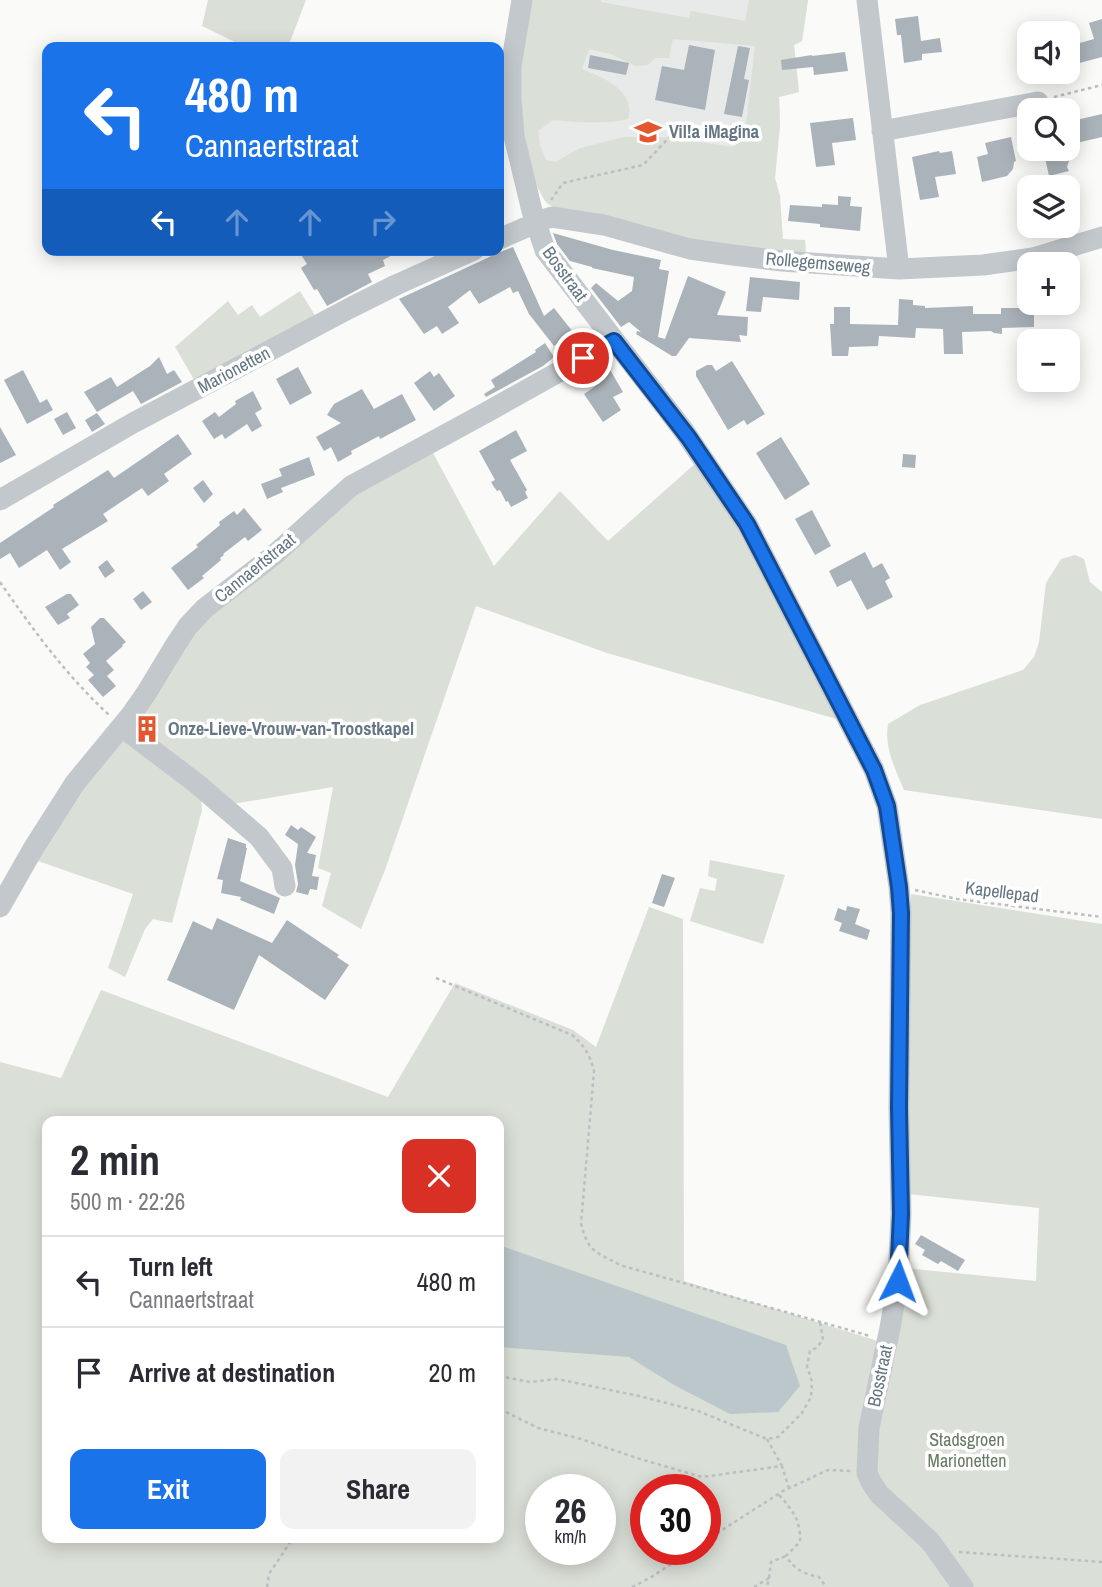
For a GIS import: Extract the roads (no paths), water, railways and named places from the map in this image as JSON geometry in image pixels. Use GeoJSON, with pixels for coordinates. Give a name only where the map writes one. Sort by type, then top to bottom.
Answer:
{"type":"FeatureCollection","features":[{"type":"Feature","properties":{"kind":"street","name":"Bosstraat"},"geometry":{"type":"LineString","coordinates":[[522,0],[511,66],[514,136],[540,221],[545,250],[689,438],[747,524],[874,770],[887,806],[901,913],[901,1214],[898,1281],[869,1428],[867,1474],[879,1494],[930,1541],[963,1587]]}},
{"type":"Feature","properties":{"kind":"street"},"geometry":{"type":"LineString","coordinates":[[867,0],[899,269]]}},
{"type":"Feature","properties":{"kind":"street"},"geometry":{"type":"LineString","coordinates":[[882,131],[1017,106]]}},
{"type":"Feature","properties":{"kind":"street","name":"Rollegemseweg"},"geometry":{"type":"LineString","coordinates":[[540,221],[552,217],[604,225],[690,248],[733,255],[899,269],[983,265],[1033,258],[1102,237]]}},
{"type":"Feature","properties":{"kind":"street"},"geometry":{"type":"LineString","coordinates":[[504,237],[540,221]]}},
{"type":"Feature","properties":{"kind":"street","name":"Marionetten"},"geometry":{"type":"LineString","coordinates":[[0,500],[133,423],[396,285],[461,256]]}},
{"type":"Feature","properties":{"kind":"street","name":"Cannaertstraat"},"geometry":{"type":"LineString","coordinates":[[0,907],[75,783],[122,727],[182,635],[205,608],[273,556],[351,486],[614,341]]}},
{"type":"Feature","properties":{"kind":"street"},"geometry":{"type":"LineString","coordinates":[[122,727],[196,783],[259,837],[282,868],[285,886]]}},
{"type":"Feature","properties":{"kind":"place","name":"Vil!a iMagina"},"geometry":{"type":"Point","coordinates":[648,132]}},
{"type":"Feature","properties":{"kind":"place","name":"Onze-Lieve-Vrouw-van-Troostkapel"},"geometry":{"type":"Point","coordinates":[147,729]}},
{"type":"Feature","properties":{"kind":"park label","name":"Stadsgroen Marionetten"},"geometry":{"type":"Point","coordinates":[967,1450]}}]}
